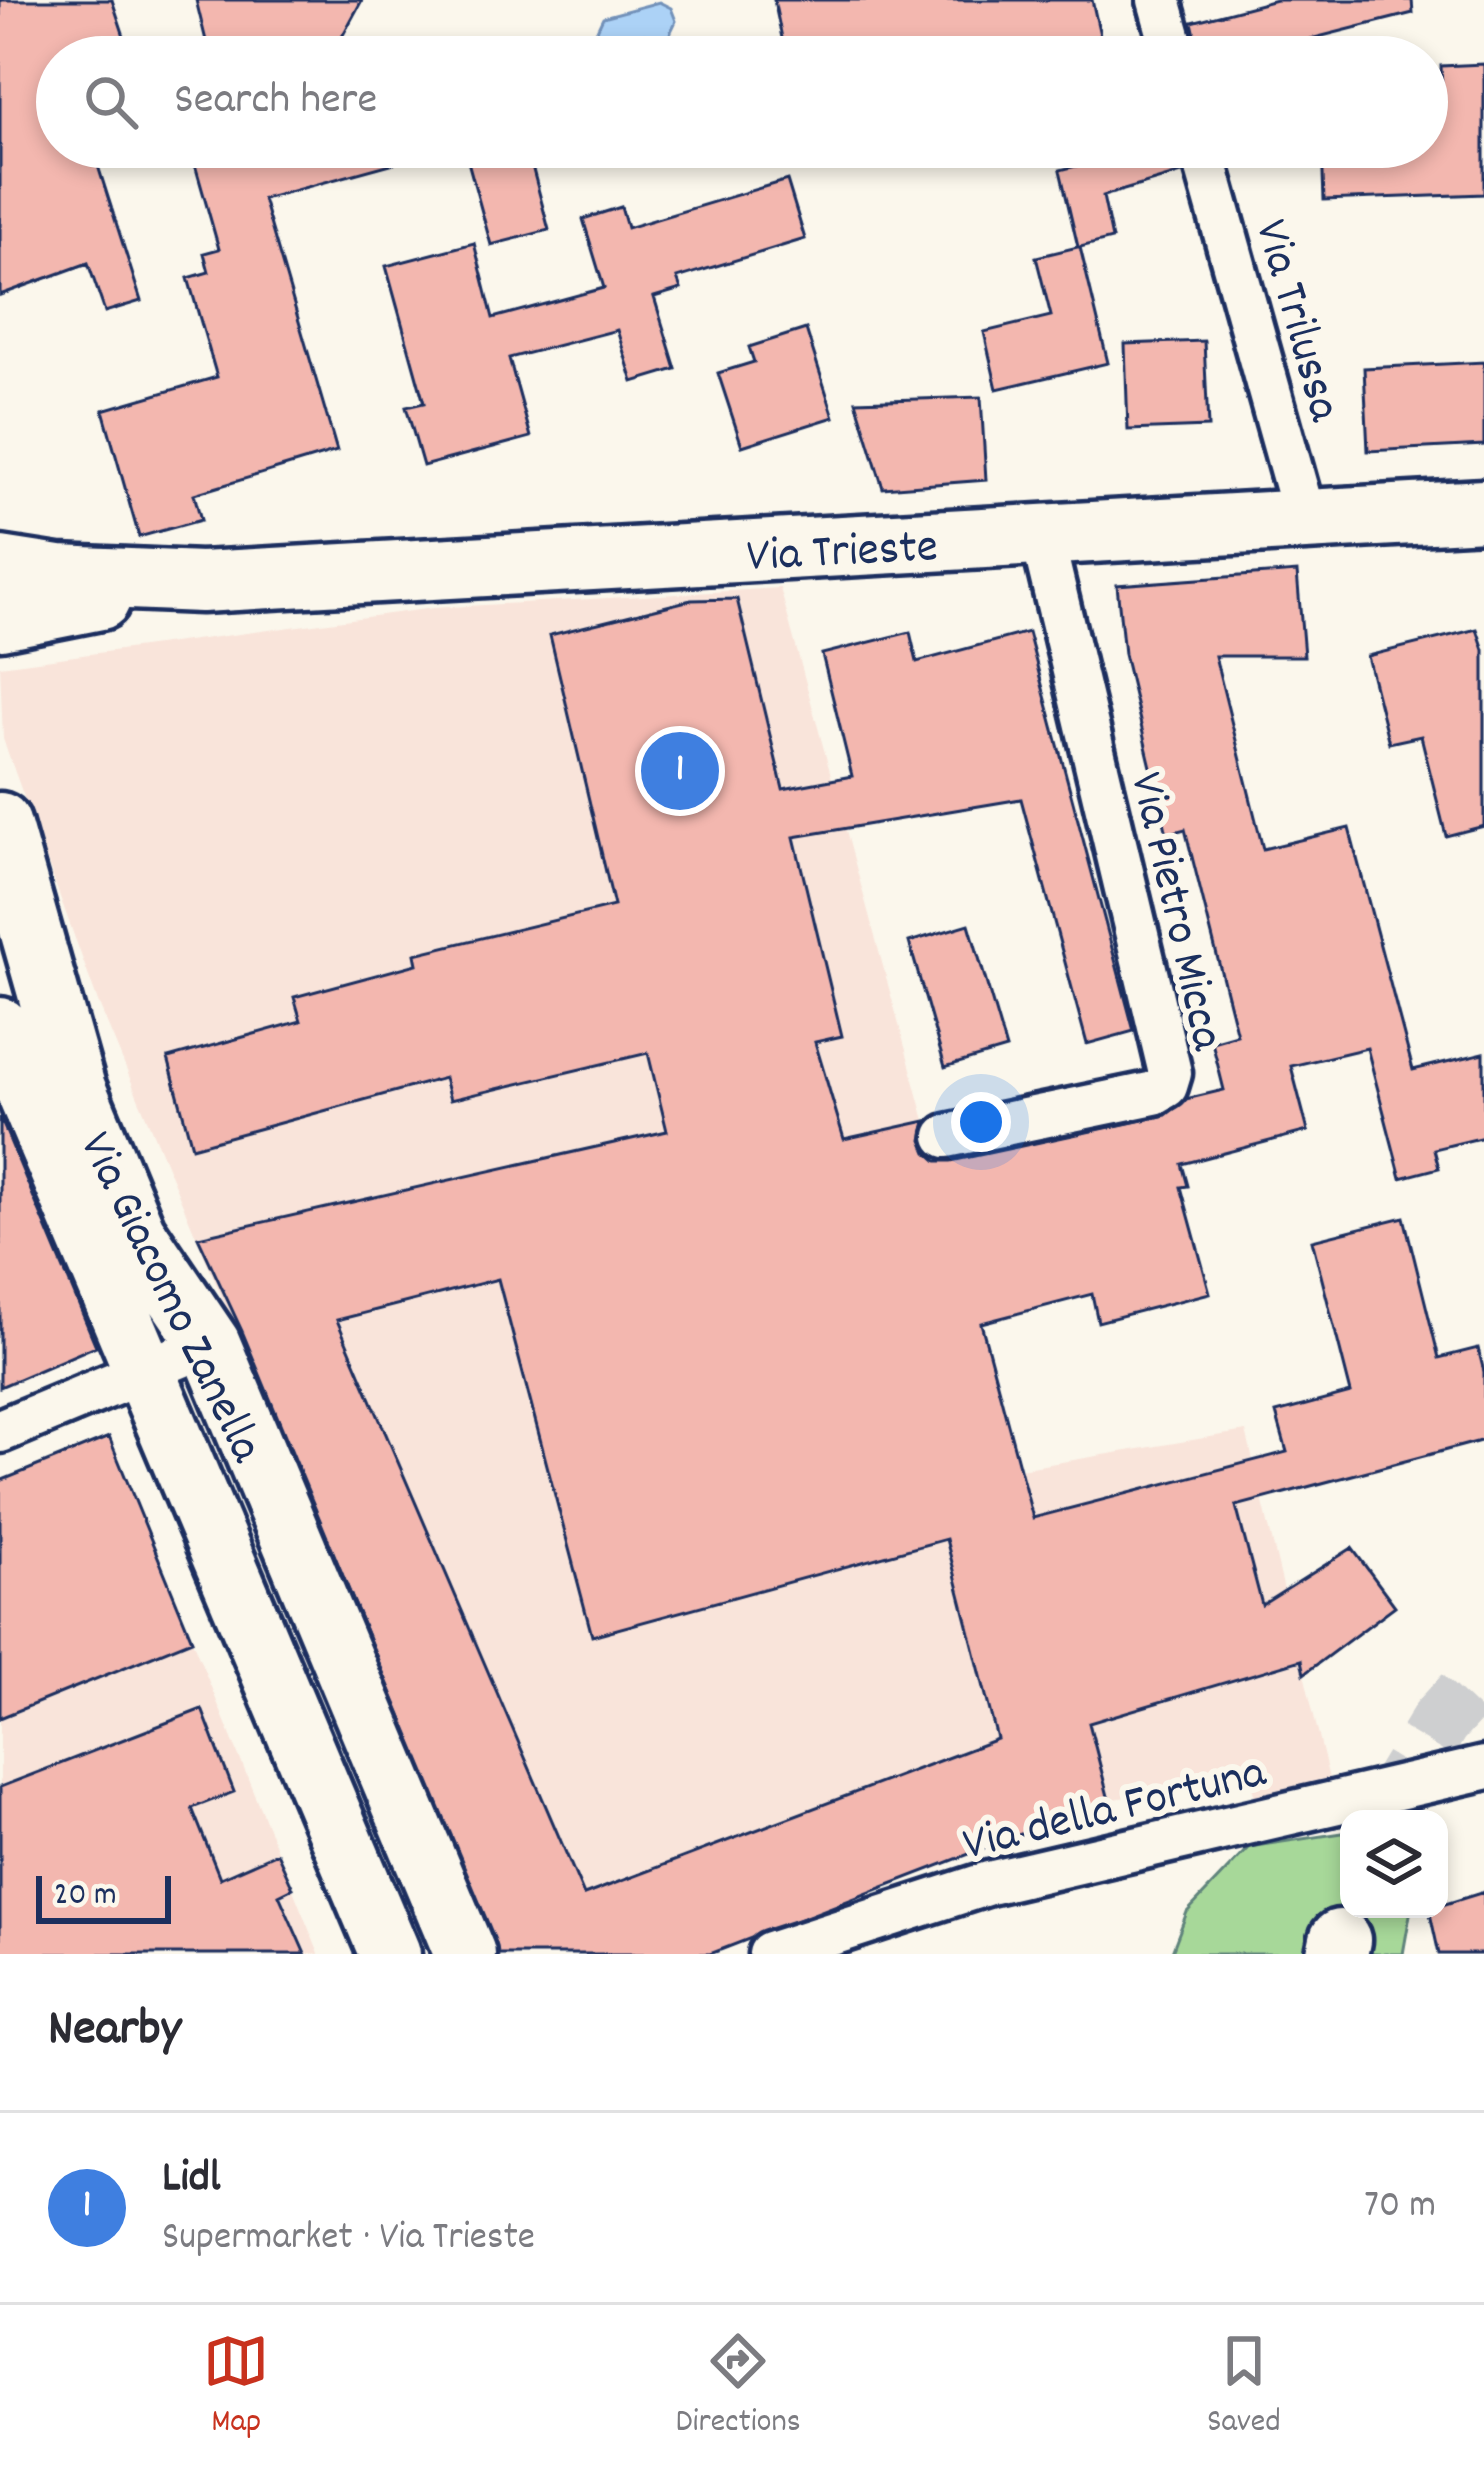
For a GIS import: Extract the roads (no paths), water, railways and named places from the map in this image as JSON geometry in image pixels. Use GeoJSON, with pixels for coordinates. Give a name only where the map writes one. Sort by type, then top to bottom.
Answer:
{"type":"FeatureCollection","features":[{"type":"Feature","properties":{"kind":"street"},"geometry":{"type":"LineString","coordinates":[[1160,0],[1169,36]]}},
{"type":"Feature","properties":{"kind":"street","name":"Via Trilussa"},"geometry":{"type":"LineString","coordinates":[[1207,168],[1305,519]]}},
{"type":"Feature","properties":{"kind":"street","name":"Via Trieste"},"geometry":{"type":"LineString","coordinates":[[0,567],[58,576],[201,582],[1484,509]]}},
{"type":"Feature","properties":{"kind":"street","name":"Via Pietro Micca"},"geometry":{"type":"LineString","coordinates":[[947,1136],[1154,1093],[1166,1086],[1170,1073],[1042,537]]}},
{"type":"Feature","properties":{"kind":"street","name":"Via Trieste"},"geometry":{"type":"LineString","coordinates":[[0,619],[201,582]]}},
{"type":"Feature","properties":{"kind":"street","name":"Via Giacomo Zanella"},"geometry":{"type":"LineString","coordinates":[[0,824],[75,1088],[135,1233],[210,1344],[465,1954]]}},
{"type":"Feature","properties":{"kind":"street","name":"Via Giacomo Zanella"},"geometry":{"type":"LineString","coordinates":[[0,1028],[148,1370],[390,1954]]}},
{"type":"Feature","properties":{"kind":"street"},"geometry":{"type":"LineString","coordinates":[[0,1431],[210,1344]]}},
{"type":"Feature","properties":{"kind":"street","name":"Via della Fortuna"},"geometry":{"type":"LineString","coordinates":[[770,1954],[989,1883],[1484,1768]]}},
{"type":"Feature","properties":{"kind":"water"},"geometry":{"type":"Polygon","coordinates":[[[659,2],[671,8],[676,21],[669,36],[600,36],[595,34],[603,17],[659,2]]]}},
{"type":"Feature","properties":{"kind":"tunnel"},"geometry":{"type":"LineString","coordinates":[[1386,1810],[1440,1721],[1484,1674]]}},
{"type":"Feature","properties":{"kind":"place","name":"Lidl"},"geometry":{"type":"Point","coordinates":[680,771]}}]}
